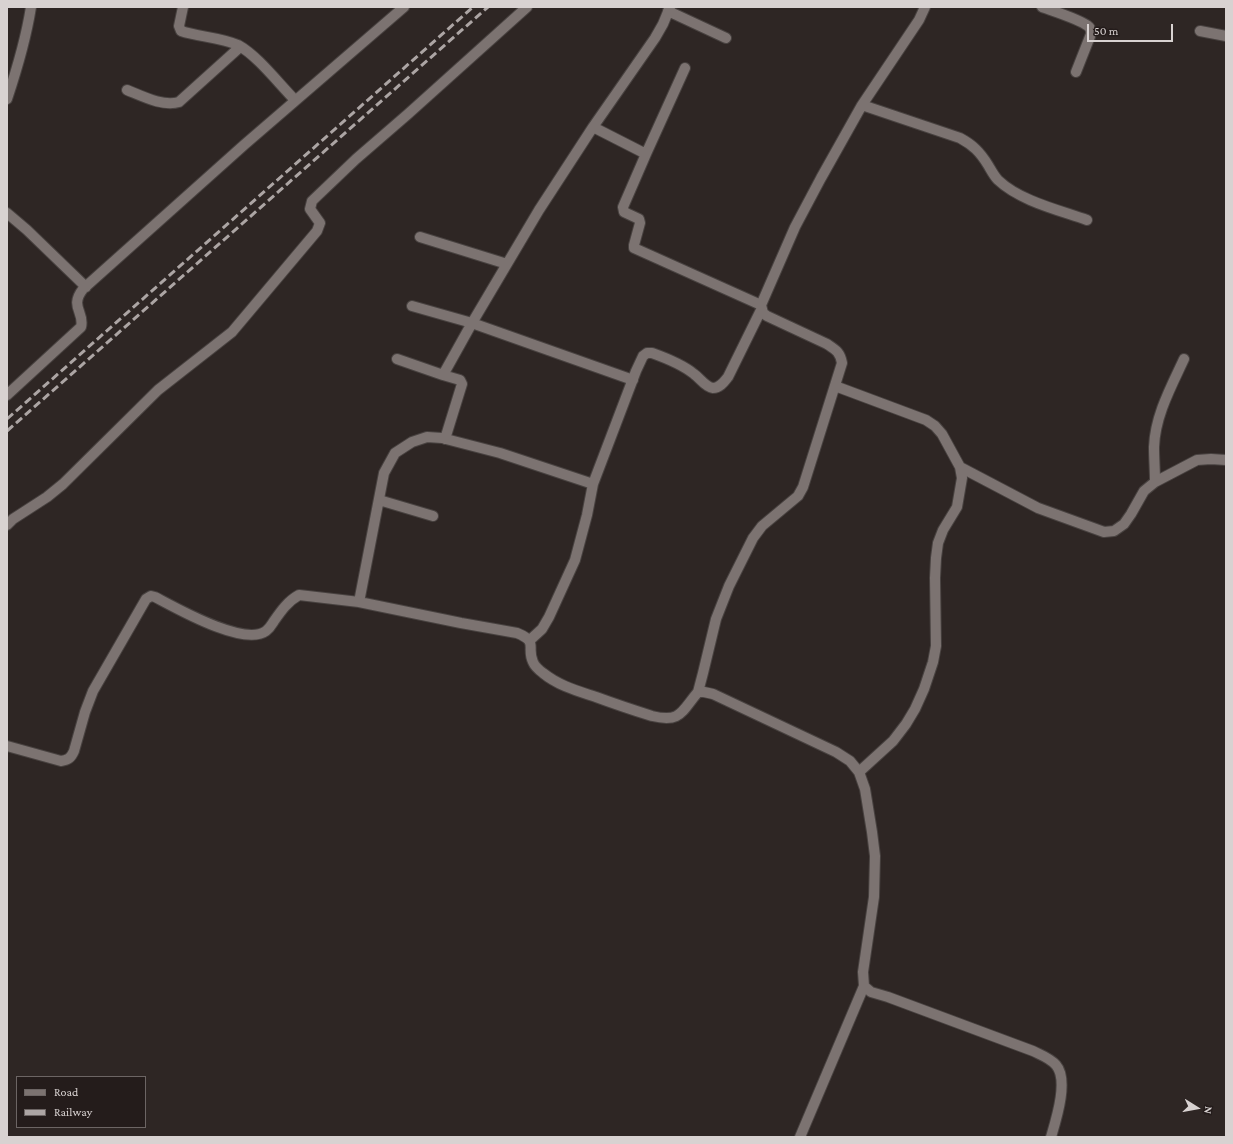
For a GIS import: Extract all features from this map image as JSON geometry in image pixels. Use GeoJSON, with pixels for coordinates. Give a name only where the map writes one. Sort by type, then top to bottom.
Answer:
{"type":"FeatureCollection","features":[{"type":"Feature","properties":{"kind":"street"},"geometry":{"type":"LineString","coordinates":[[7,99],[21,57],[31,7]]}},
{"type":"Feature","properties":{"kind":"street"},"geometry":{"type":"LineString","coordinates":[[183,7],[179,26],[181,31],[225,41],[240,47],[261,64],[295,100]]}},
{"type":"Feature","properties":{"kind":"street"},"geometry":{"type":"LineString","coordinates":[[7,395],[81,327],[82,322],[77,302],[79,294],[86,287],[244,144],[404,7]]}},
{"type":"Feature","properties":{"kind":"street"},"geometry":{"type":"LineString","coordinates":[[7,525],[63,484],[158,390],[232,332],[317,231],[320,223],[310,208],[312,201],[356,159],[527,7]]}},
{"type":"Feature","properties":{"kind":"street"},"geometry":{"type":"LineString","coordinates":[[530,640],[542,629],[549,617],[575,560],[587,515],[593,484],[643,356],[647,353],[657,355],[680,365],[712,388],[718,388],[728,377],[761,307],[795,227],[862,105],[919,20],[925,7]]}},
{"type":"Feature","properties":{"kind":"street"},"geometry":{"type":"LineString","coordinates":[[1042,7],[1082,23],[1088,26],[1091,30],[1091,34],[1076,72]]}},
{"type":"Feature","properties":{"kind":"street"},"geometry":{"type":"LineString","coordinates":[[443,375],[538,210],[593,127],[655,38],[669,9],[726,38]]}},
{"type":"Feature","properties":{"kind":"street"},"geometry":{"type":"LineString","coordinates":[[1200,31],[1226,36]]}},
{"type":"Feature","properties":{"kind":"street"},"geometry":{"type":"LineString","coordinates":[[127,90],[165,104],[179,102],[240,47]]}},
{"type":"Feature","properties":{"kind":"street"},"geometry":{"type":"LineString","coordinates":[[7,746],[61,761],[71,757],[85,712],[94,691],[146,599],[149,597],[155,597],[188,615],[241,634],[261,634],[268,630],[282,609],[291,599],[299,595],[359,602],[461,624],[517,633],[530,640],[532,646],[532,661],[536,667],[555,682],[662,719],[670,719],[679,716],[698,692],[704,673],[716,619],[729,586],[753,538],[762,526],[798,496],[804,487],[842,363],[840,355],[836,350],[763,314],[761,307],[634,248],[640,223],[639,219],[624,212],[623,207],[685,68]]}},
{"type":"Feature","properties":{"kind":"street"},"geometry":{"type":"LineString","coordinates":[[862,105],[960,138],[970,143],[988,164],[996,179],[1012,192],[1087,220]]}},
{"type":"Feature","properties":{"kind":"street"},"geometry":{"type":"LineString","coordinates":[[593,127],[646,154]]}},
{"type":"Feature","properties":{"kind":"street"},"geometry":{"type":"LineString","coordinates":[[7,213],[27,230],[86,287]]}},
{"type":"Feature","properties":{"kind":"street"},"geometry":{"type":"LineString","coordinates":[[420,237],[507,264]]}},
{"type":"Feature","properties":{"kind":"street"},"geometry":{"type":"LineString","coordinates":[[412,306],[472,323],[633,380]]}},
{"type":"Feature","properties":{"kind":"street"},"geometry":{"type":"LineString","coordinates":[[397,359],[460,380],[462,384],[445,438]]}},
{"type":"Feature","properties":{"kind":"street"},"geometry":{"type":"LineString","coordinates":[[1155,482],[1154,446],[1156,429],[1161,410],[1184,359]]}},
{"type":"Feature","properties":{"kind":"street"},"geometry":{"type":"LineString","coordinates":[[835,386],[926,420],[935,426],[942,434],[960,467],[962,478],[957,507],[943,530],[938,543],[935,578],[936,646],[933,662],[924,689],[906,724],[893,740],[859,772]]}},
{"type":"Feature","properties":{"kind":"street"},"geometry":{"type":"LineString","coordinates":[[359,602],[384,473],[395,452],[412,442],[427,437],[445,438],[500,453],[593,484]]}},
{"type":"Feature","properties":{"kind":"street"},"geometry":{"type":"LineString","coordinates":[[960,467],[1038,508],[1104,532],[1114,531],[1124,524],[1144,491],[1155,482],[1197,460],[1212,458],[1226,460]]}},
{"type":"Feature","properties":{"kind":"street"},"geometry":{"type":"LineString","coordinates":[[378,500],[433,516]]}},
{"type":"Feature","properties":{"kind":"street"},"geometry":{"type":"LineString","coordinates":[[698,692],[713,694],[836,752],[850,761],[859,772],[865,789],[875,856],[874,897],[863,972],[864,986],[800,1137]]}},
{"type":"Feature","properties":{"kind":"street"},"geometry":{"type":"LineString","coordinates":[[864,986],[871,992],[1026,1048],[1048,1058],[1058,1066],[1061,1077],[1062,1093],[1051,1137]]}},
{"type":"Feature","properties":{"kind":"railway"},"geometry":{"type":"LineString","coordinates":[[7,419],[473,7]]}},
{"type":"Feature","properties":{"kind":"railway"},"geometry":{"type":"LineString","coordinates":[[7,431],[488,7]]}}]}
